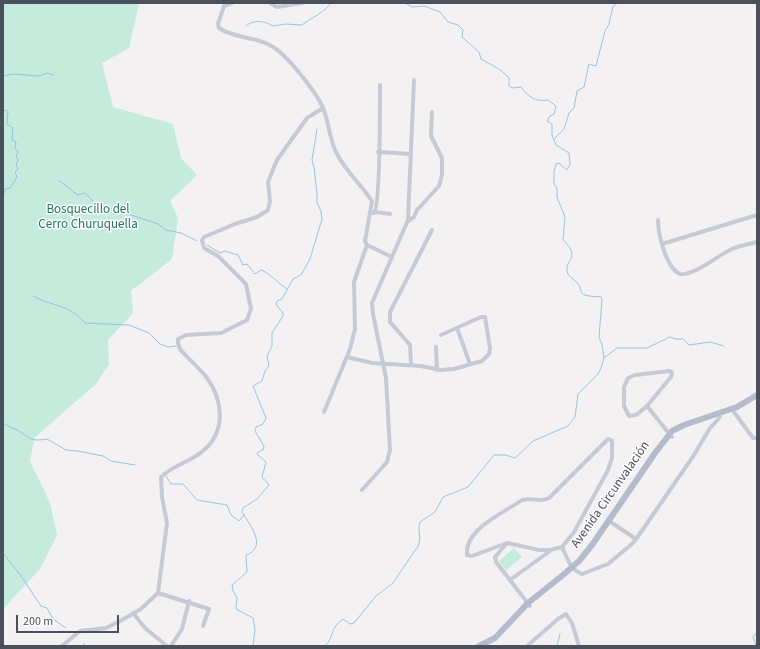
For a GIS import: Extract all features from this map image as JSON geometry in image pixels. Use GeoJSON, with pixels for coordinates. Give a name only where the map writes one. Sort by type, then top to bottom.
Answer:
{"type":"FeatureCollection","features":[{"type":"Feature","properties":{"kind":"main road","name":"Avenida Circunvalación"},"geometry":{"type":"LineString","coordinates":[[573,569],[592,545],[655,453],[671,436],[684,425],[737,407],[757,394]]}},
{"type":"Feature","properties":{"kind":"main road","name":"Avenida Circunvalación"},"geometry":{"type":"LineString","coordinates":[[479,646],[495,638],[529,604],[573,569],[596,547],[671,436],[686,429],[734,412],[757,400]]}},
{"type":"Feature","properties":{"kind":"main road","name":"Avenida Circunvalación"},"geometry":{"type":"LineString","coordinates":[[490,646],[507,633],[529,604]]}},
{"type":"Feature","properties":{"kind":"street"},"geometry":{"type":"LineString","coordinates":[[232,3],[225,5],[218,24],[219,28],[245,37],[261,40],[280,52],[310,88],[323,108],[336,153],[372,201],[374,212]]}},
{"type":"Feature","properties":{"kind":"street"},"geometry":{"type":"LineString","coordinates":[[270,3],[277,7],[302,3]]}},
{"type":"Feature","properties":{"kind":"street"},"geometry":{"type":"LineString","coordinates":[[362,490],[381,471],[389,456],[384,364],[372,303],[407,222],[409,214],[414,80]]}},
{"type":"Feature","properties":{"kind":"street"},"geometry":{"type":"LineString","coordinates":[[324,412],[347,357],[355,329],[354,282],[367,245],[365,241],[374,212],[378,187],[380,85]]}},
{"type":"Feature","properties":{"kind":"street"},"geometry":{"type":"LineString","coordinates":[[62,646],[80,631],[106,628],[133,614],[152,600],[158,593],[168,523],[162,497],[161,477],[167,471],[190,460],[204,450],[212,442],[219,428],[220,410],[213,391],[207,379],[180,349],[178,339],[186,335],[225,332],[247,320],[251,309],[246,284],[218,256],[204,248],[202,240],[204,237],[235,224],[257,217],[268,210],[270,201],[268,182],[277,160],[307,118],[323,108]]}},
{"type":"Feature","properties":{"kind":"street"},"geometry":{"type":"LineString","coordinates":[[407,222],[414,217],[417,210],[438,186],[442,175],[442,158],[431,136],[432,112]]}},
{"type":"Feature","properties":{"kind":"street"},"geometry":{"type":"LineString","coordinates":[[378,152],[411,154]]}},
{"type":"Feature","properties":{"kind":"street"},"geometry":{"type":"LineString","coordinates":[[374,212],[390,214]]}},
{"type":"Feature","properties":{"kind":"street"},"geometry":{"type":"LineString","coordinates":[[662,244],[757,215]]}},
{"type":"Feature","properties":{"kind":"street"},"geometry":{"type":"LineString","coordinates":[[658,220],[659,236],[672,269],[676,273],[683,275],[708,264],[729,250],[757,242]]}},
{"type":"Feature","properties":{"kind":"street"},"geometry":{"type":"LineString","coordinates":[[411,365],[410,345],[390,322],[390,312],[432,230]]}},
{"type":"Feature","properties":{"kind":"street"},"geometry":{"type":"LineString","coordinates":[[367,245],[392,257]]}},
{"type":"Feature","properties":{"kind":"street"},"geometry":{"type":"LineString","coordinates":[[347,357],[384,364],[411,365],[437,370],[446,370],[482,361],[489,354],[486,319],[481,317],[441,334]]}},
{"type":"Feature","properties":{"kind":"street"},"geometry":{"type":"LineString","coordinates":[[457,328],[470,364]]}},
{"type":"Feature","properties":{"kind":"street"},"geometry":{"type":"LineString","coordinates":[[436,347],[437,370]]}},
{"type":"Feature","properties":{"kind":"street"},"geometry":{"type":"LineString","coordinates":[[670,372],[672,374],[671,377],[647,406],[636,415],[630,416],[624,406],[625,382],[628,378],[635,375],[670,372]]}},
{"type":"Feature","properties":{"kind":"street"},"geometry":{"type":"LineString","coordinates":[[647,406],[671,436]]}},
{"type":"Feature","properties":{"kind":"street"},"geometry":{"type":"LineString","coordinates":[[734,412],[753,438],[757,438]]}},
{"type":"Feature","properties":{"kind":"street"},"geometry":{"type":"LineString","coordinates":[[562,547],[573,569],[582,574],[608,564],[636,539],[694,455],[710,428],[720,417]]}},
{"type":"Feature","properties":{"kind":"street"},"geometry":{"type":"LineString","coordinates":[[611,439],[612,458],[608,470],[574,532],[562,547],[550,550],[539,550],[507,543],[472,556],[467,555],[466,549],[469,540],[475,531],[522,500],[528,498],[541,501],[549,498],[605,441],[611,439]]}},
{"type":"Feature","properties":{"kind":"street"},"geometry":{"type":"LineString","coordinates":[[612,523],[636,539]]}},
{"type":"Feature","properties":{"kind":"street"},"geometry":{"type":"LineString","coordinates":[[507,543],[496,558],[496,562],[529,604]]}},
{"type":"Feature","properties":{"kind":"street"},"geometry":{"type":"LineString","coordinates":[[510,580],[550,550]]}},
{"type":"Feature","properties":{"kind":"street"},"geometry":{"type":"LineString","coordinates":[[158,593],[188,601],[209,609],[203,626]]}},
{"type":"Feature","properties":{"kind":"street"},"geometry":{"type":"LineString","coordinates":[[171,646],[182,629],[188,601]]}},
{"type":"Feature","properties":{"kind":"street"},"geometry":{"type":"LineString","coordinates":[[133,614],[145,628],[167,646]]}},
{"type":"Feature","properties":{"kind":"street"},"geometry":{"type":"LineString","coordinates":[[527,646],[558,619],[566,614],[572,623],[579,646]]}},
{"type":"Feature","properties":{"kind":"green space","name":"Bosquecillo del Cerro Churuquella"},"geometry":{"type":"Polygon","coordinates":[[[3,3],[139,3],[129,48],[102,63],[113,107],[173,124],[181,158],[197,175],[170,201],[178,218],[172,259],[131,291],[133,313],[108,340],[109,364],[96,384],[35,437],[30,461],[50,503],[57,535],[40,569],[3,609],[3,3]]]}},
{"type":"Feature","properties":{"kind":"green space"},"geometry":{"type":"Polygon","coordinates":[[[514,548],[522,557],[506,570],[499,561],[514,548]]]}},
{"type":"Feature","properties":{"kind":"waterway"},"geometry":{"type":"LineString","coordinates":[[246,26],[252,22],[266,23],[273,26],[285,24],[302,25],[331,3]]}},
{"type":"Feature","properties":{"kind":"waterway"},"geometry":{"type":"LineString","coordinates":[[325,646],[334,629],[343,619],[350,624],[354,623],[376,596],[393,583],[418,546],[420,540],[420,522],[435,512],[443,497],[468,487],[494,455],[505,455],[515,458],[533,441],[568,426],[575,417],[578,394],[598,374],[604,358],[599,337],[601,297],[582,294],[579,285],[568,274],[567,269],[572,255],[569,246],[563,240],[565,217],[557,197],[557,188],[554,184],[554,171],[556,164],[559,163],[567,170],[570,164],[569,153],[556,145],[552,135],[552,124],[547,121],[549,117],[554,114],[556,106],[548,100],[533,98],[521,87],[512,88],[509,86],[509,78],[493,65],[481,59],[479,52],[462,37],[463,30],[458,25],[448,22],[440,12],[424,6],[412,7],[405,3]]}},
{"type":"Feature","properties":{"kind":"waterway"},"geometry":{"type":"LineString","coordinates":[[554,139],[564,129],[569,113],[574,108],[577,91],[584,87],[589,64],[596,66],[613,6],[618,3]]}},
{"type":"Feature","properties":{"kind":"waterway"},"geometry":{"type":"LineString","coordinates":[[3,76],[13,74],[39,76],[47,73],[53,75]]}},
{"type":"Feature","properties":{"kind":"waterway"},"geometry":{"type":"LineString","coordinates":[[3,110],[8,111],[7,124],[13,128],[12,140],[16,142],[15,148],[18,152],[16,155],[18,160],[16,165],[18,169],[15,172],[17,177],[10,188],[5,189],[3,198]]}},
{"type":"Feature","properties":{"kind":"waterway"},"geometry":{"type":"LineString","coordinates":[[3,128],[3,142]]}},
{"type":"Feature","properties":{"kind":"waterway"},"geometry":{"type":"LineString","coordinates":[[253,646],[255,629],[253,618],[236,609],[237,598],[233,591],[232,585],[247,572],[246,555],[256,547],[257,541],[253,529],[242,512],[243,508],[257,499],[269,485],[262,477],[266,462],[257,454],[263,450],[264,446],[255,431],[256,427],[263,424],[266,418],[253,386],[262,381],[265,371],[269,366],[267,356],[272,346],[272,333],[283,316],[283,313],[276,304],[277,301],[282,299],[293,279],[301,275],[310,259],[322,219],[321,211],[317,203],[312,160],[317,129]]}},
{"type":"Feature","properties":{"kind":"waterway"},"geometry":{"type":"LineString","coordinates":[[59,181],[78,195],[85,193],[95,203],[158,224],[166,230],[181,233],[197,241]]}},
{"type":"Feature","properties":{"kind":"waterway"},"geometry":{"type":"LineString","coordinates":[[207,245],[220,253],[225,251],[238,255],[243,265],[247,264],[255,274],[261,270],[264,271],[287,289]]}},
{"type":"Feature","properties":{"kind":"waterway"},"geometry":{"type":"LineString","coordinates":[[33,296],[72,312],[85,323],[129,325],[149,333],[160,344],[168,347],[176,346]]}},
{"type":"Feature","properties":{"kind":"waterway"},"geometry":{"type":"LineString","coordinates":[[604,358],[617,348],[647,348],[670,337],[683,339],[689,345],[710,342],[724,346]]}},
{"type":"Feature","properties":{"kind":"waterway"},"geometry":{"type":"LineString","coordinates":[[3,425],[5,424],[33,440],[47,439],[66,450],[103,456],[111,461],[135,465]]}},
{"type":"Feature","properties":{"kind":"waterway"},"geometry":{"type":"LineString","coordinates":[[166,476],[171,484],[183,484],[197,500],[227,505],[231,515],[239,521],[244,515]]}},
{"type":"Feature","properties":{"kind":"waterway"},"geometry":{"type":"LineString","coordinates":[[3,553],[21,576],[41,606],[47,608],[53,619],[66,628]]}},
{"type":"Feature","properties":{"kind":"waterway"},"geometry":{"type":"LineString","coordinates":[[756,646],[753,637],[757,632]]}},
{"type":"Feature","properties":{"kind":"waterway"},"geometry":{"type":"LineString","coordinates":[[557,646],[560,634]]}},
{"type":"Feature","properties":{"kind":"waterway"},"geometry":{"type":"LineString","coordinates":[[83,643],[86,646]]}}]}
